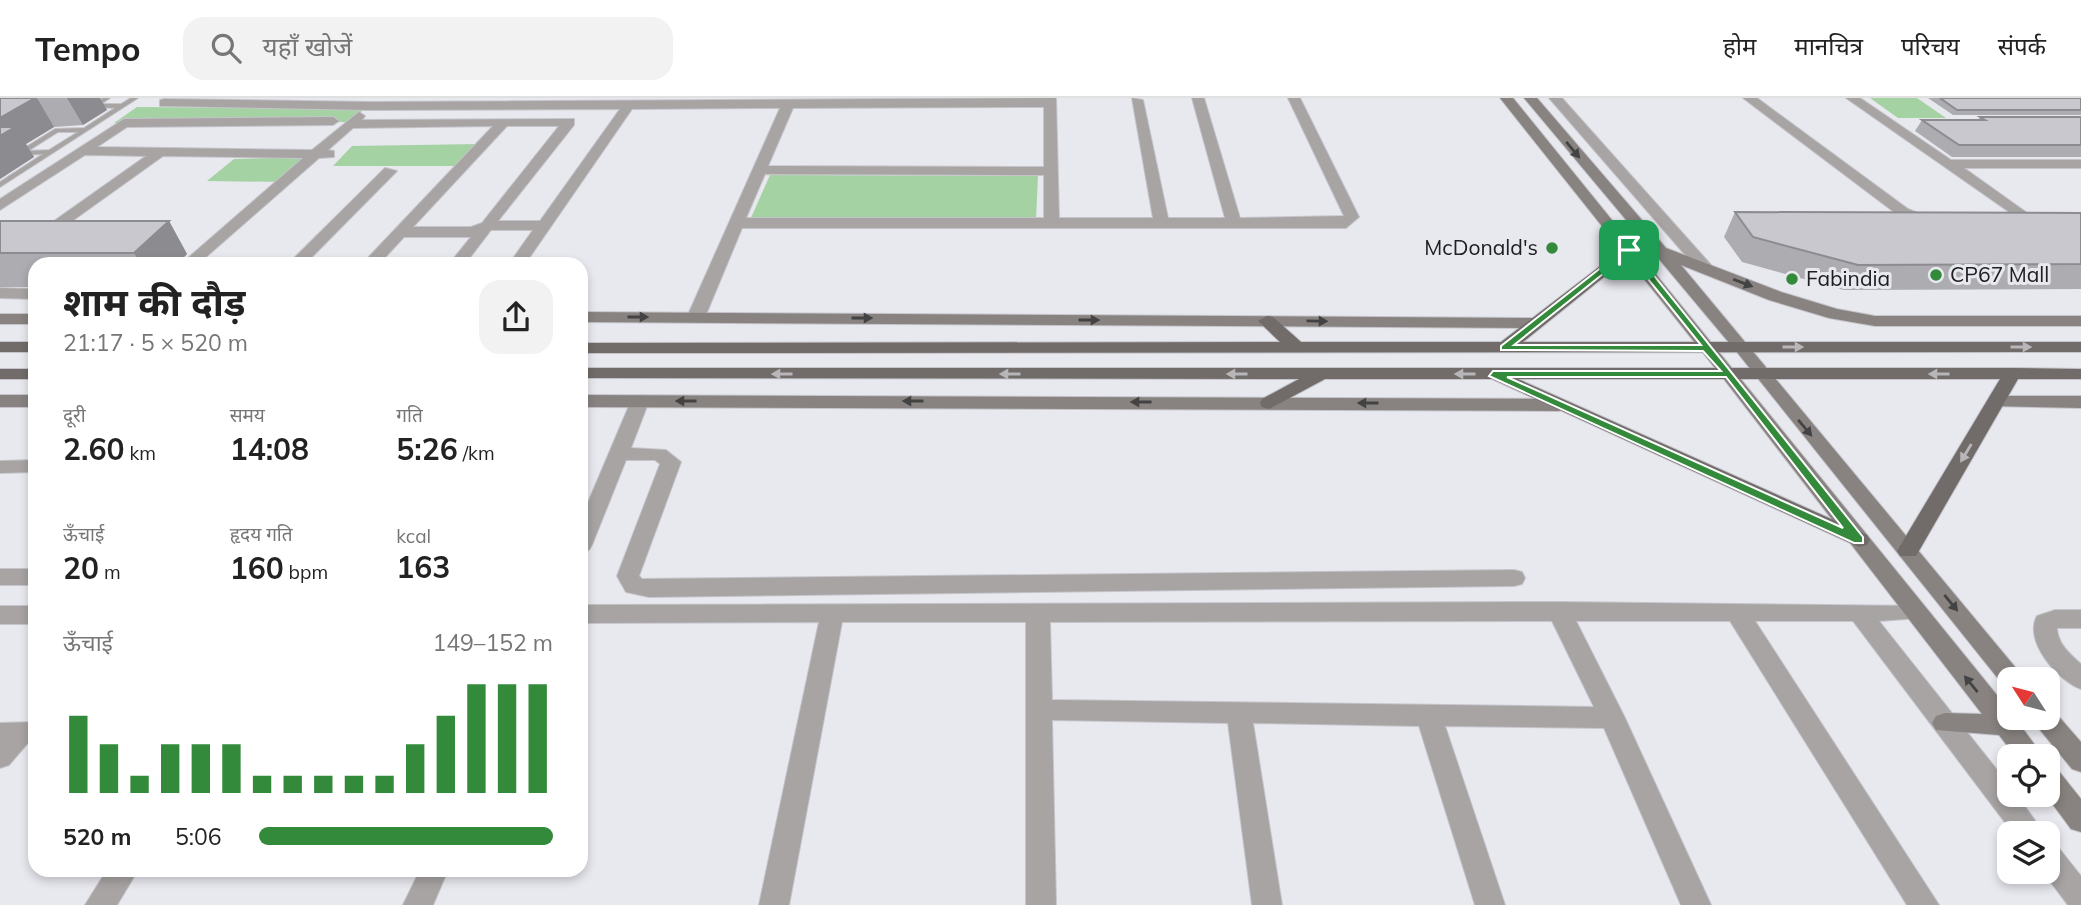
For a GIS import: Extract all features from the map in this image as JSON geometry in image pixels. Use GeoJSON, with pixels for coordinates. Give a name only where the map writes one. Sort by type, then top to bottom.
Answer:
{"type":"FeatureCollection","features":[{"type":"Feature","properties":{"kind":"main road"},"geometry":{"type":"LineString","coordinates":[[1504,348],[1629,250]]}},
{"type":"Feature","properties":{"kind":"main road"},"geometry":{"type":"LineString","coordinates":[[1268,321],[1296,347]]}},
{"type":"Feature","properties":{"kind":"main road"},"geometry":{"type":"LineString","coordinates":[[0,346],[28,347]]}},
{"type":"Feature","properties":{"kind":"main road"},"geometry":{"type":"LineString","coordinates":[[588,348],[2081,347]]}},
{"type":"Feature","properties":{"kind":"main road"},"geometry":{"type":"LineString","coordinates":[[588,373],[1762,376],[2081,374]]}},
{"type":"Feature","properties":{"kind":"main road"},"geometry":{"type":"LineString","coordinates":[[1908,551],[2013,373]]}},
{"type":"Feature","properties":{"kind":"main road"},"geometry":{"type":"LineString","coordinates":[[0,374],[28,374]]}},
{"type":"Feature","properties":{"kind":"main road"},"geometry":{"type":"LineString","coordinates":[[1269,403],[1320,374]]}},
{"type":"Feature","properties":{"kind":"main road"},"geometry":{"type":"LineString","coordinates":[[1493,374],[1858,540]]}},
{"type":"Feature","properties":{"kind":"street"},"geometry":{"type":"LineString","coordinates":[[171,98],[164,103],[628,106],[1050,101],[1052,225]]}},
{"type":"Feature","properties":{"kind":"street"},"geometry":{"type":"LineString","coordinates":[[1198,98],[1234,223]]}},
{"type":"Feature","properties":{"kind":"street"},"geometry":{"type":"LineString","coordinates":[[736,223],[1346,223],[1352,217],[1294,98]]}},
{"type":"Feature","properties":{"kind":"street"},"geometry":{"type":"LineString","coordinates":[[1506,98],[1729,374],[1913,612],[1997,715]]}},
{"type":"Feature","properties":{"kind":"street"},"geometry":{"type":"LineString","coordinates":[[1530,98],[1742,347],[1762,376],[2003,667]]}},
{"type":"Feature","properties":{"kind":"street"},"geometry":{"type":"LineString","coordinates":[[1555,98],[1706,269]]}},
{"type":"Feature","properties":{"kind":"street"},"geometry":{"type":"LineString","coordinates":[[1749,98],[1903,212],[1920,219],[1947,220]]}},
{"type":"Feature","properties":{"kind":"street"},"geometry":{"type":"LineString","coordinates":[[1852,98],[2037,220],[2007,220]]}},
{"type":"Feature","properties":{"kind":"street"},"geometry":{"type":"LineString","coordinates":[[1137,100],[1162,224]]}},
{"type":"Feature","properties":{"kind":"street"},"geometry":{"type":"LineString","coordinates":[[696,317],[788,105]]}},
{"type":"Feature","properties":{"kind":"street"},"geometry":{"type":"LineString","coordinates":[[200,257],[377,106]]}},
{"type":"Feature","properties":{"kind":"street"},"geometry":{"type":"LineString","coordinates":[[522,257],[628,106]]}},
{"type":"Feature","properties":{"kind":"street"},"geometry":{"type":"LineString","coordinates":[[0,206],[124,123],[333,121]]}},
{"type":"Feature","properties":{"kind":"street"},"geometry":{"type":"LineString","coordinates":[[377,257],[504,122]]}},
{"type":"Feature","properties":{"kind":"street"},"geometry":{"type":"LineString","coordinates":[[356,124],[569,122],[462,257]]}},
{"type":"Feature","properties":{"kind":"street"},"geometry":{"type":"LineString","coordinates":[[1889,122],[1917,122]]}},
{"type":"Feature","properties":{"kind":"street"},"geometry":{"type":"LineString","coordinates":[[84,151],[323,154]]}},
{"type":"Feature","properties":{"kind":"street"},"geometry":{"type":"LineString","coordinates":[[61,243],[29,242],[160,152]]}},
{"type":"Feature","properties":{"kind":"street"},"geometry":{"type":"LineString","coordinates":[[1950,164],[2081,164]]}},
{"type":"Feature","properties":{"kind":"street"},"geometry":{"type":"LineString","coordinates":[[759,170],[1051,171]]}},
{"type":"Feature","properties":{"kind":"street"},"geometry":{"type":"LineString","coordinates":[[303,257],[390,171]]}},
{"type":"Feature","properties":{"kind":"street"},"geometry":{"type":"LineString","coordinates":[[400,232],[539,232]]}},
{"type":"Feature","properties":{"kind":"street"},"geometry":{"type":"LineString","coordinates":[[181,247],[214,248]]}},
{"type":"Feature","properties":{"kind":"street"},"geometry":{"type":"LineString","coordinates":[[208,257],[214,248]]}},
{"type":"Feature","properties":{"kind":"street"},"geometry":{"type":"LineString","coordinates":[[1657,250],[1805,305],[1875,321],[2081,321]]}},
{"type":"Feature","properties":{"kind":"street"},"geometry":{"type":"LineString","coordinates":[[0,293],[28,294]]}},
{"type":"Feature","properties":{"kind":"street"},"geometry":{"type":"LineString","coordinates":[[588,317],[1535,323]]}},
{"type":"Feature","properties":{"kind":"street"},"geometry":{"type":"LineString","coordinates":[[0,319],[28,319]]}},
{"type":"Feature","properties":{"kind":"street"},"geometry":{"type":"LineString","coordinates":[[0,401],[28,401]]}},
{"type":"Feature","properties":{"kind":"street"},"geometry":{"type":"LineString","coordinates":[[588,401],[1559,405]]}},
{"type":"Feature","properties":{"kind":"street"},"geometry":{"type":"LineString","coordinates":[[588,528],[640,401]]}},
{"type":"Feature","properties":{"kind":"street"},"geometry":{"type":"LineString","coordinates":[[1996,402],[2081,402]]}},
{"type":"Feature","properties":{"kind":"street"},"geometry":{"type":"LineString","coordinates":[[618,454],[659,454],[671,461],[628,576],[634,586],[649,589],[1514,578]]}},
{"type":"Feature","properties":{"kind":"street"},"geometry":{"type":"LineString","coordinates":[[0,467],[28,466]]}},
{"type":"Feature","properties":{"kind":"street"},"geometry":{"type":"LineString","coordinates":[[0,577],[28,577]]}},
{"type":"Feature","properties":{"kind":"street"},"geometry":{"type":"LineString","coordinates":[[1425,579],[1440,612]]}},
{"type":"Feature","properties":{"kind":"street"},"geometry":{"type":"LineString","coordinates":[[1559,611],[1612,718],[1696,905]]}},
{"type":"Feature","properties":{"kind":"street"},"geometry":{"type":"LineString","coordinates":[[1736,611],[1924,905]]}},
{"type":"Feature","properties":{"kind":"street"},"geometry":{"type":"LineString","coordinates":[[1859,612],[2021,821]]}},
{"type":"Feature","properties":{"kind":"street"},"geometry":{"type":"LineString","coordinates":[[588,614],[1913,612]]}},
{"type":"Feature","properties":{"kind":"street"},"geometry":{"type":"LineString","coordinates":[[1038,613],[1041,905]]}},
{"type":"Feature","properties":{"kind":"street"},"geometry":{"type":"LineString","coordinates":[[774,905],[832,614]]}},
{"type":"Feature","properties":{"kind":"street"},"geometry":{"type":"LineString","coordinates":[[0,615],[28,615]]}},
{"type":"Feature","properties":{"kind":"street"},"geometry":{"type":"LineString","coordinates":[[2081,619],[2055,619],[2045,622],[2043,631],[2047,644],[2081,679]]}},
{"type":"Feature","properties":{"kind":"street"},"geometry":{"type":"LineString","coordinates":[[1039,709],[1612,718]]}},
{"type":"Feature","properties":{"kind":"street"},"geometry":{"type":"LineString","coordinates":[[1239,713],[1267,905]]}},
{"type":"Feature","properties":{"kind":"street"},"geometry":{"type":"LineString","coordinates":[[1429,715],[1490,905]]}},
{"type":"Feature","properties":{"kind":"street"},"geometry":{"type":"LineString","coordinates":[[1945,723],[1997,725]]}},
{"type":"Feature","properties":{"kind":"street"},"geometry":{"type":"LineString","coordinates":[[2009,730],[2020,744]]}},
{"type":"Feature","properties":{"kind":"street"},"geometry":{"type":"LineString","coordinates":[[2055,730],[2081,761]]}},
{"type":"Feature","properties":{"kind":"street"},"geometry":{"type":"LineString","coordinates":[[0,757],[18,734]]}},
{"type":"Feature","properties":{"kind":"street"},"geometry":{"type":"LineString","coordinates":[[2060,793],[2081,820]]}},
{"type":"Feature","properties":{"kind":"street"},"geometry":{"type":"LineString","coordinates":[[2060,872],[2081,899]]}},
{"type":"Feature","properties":{"kind":"street"},"geometry":{"type":"LineString","coordinates":[[100,905],[119,877]]}},
{"type":"Feature","properties":{"kind":"street"},"geometry":{"type":"LineString","coordinates":[[418,905],[431,877]]}},
{"type":"Feature","properties":{"kind":"lane"},"geometry":{"type":"LineString","coordinates":[[107,98],[94,106],[121,106]]}},
{"type":"Feature","properties":{"kind":"lane"},"geometry":{"type":"LineString","coordinates":[[2,182],[135,98]]}},
{"type":"Feature","properties":{"kind":"lane"},"geometry":{"type":"LineString","coordinates":[[48,152],[20,153],[57,130],[83,130]]}},
{"type":"Feature","properties":{"kind":"green space"},"geometry":{"type":"Polygon","coordinates":[[[1870,98],[1917,98],[1946,118],[1898,118],[1870,98]]]}},
{"type":"Feature","properties":{"kind":"green space"},"geometry":{"type":"Polygon","coordinates":[[[137,107],[364,109],[350,122],[114,123],[137,107]]]}},
{"type":"Feature","properties":{"kind":"green space"},"geometry":{"type":"Polygon","coordinates":[[[479,144],[457,166],[333,166],[352,146],[479,144]]]}},
{"type":"Feature","properties":{"kind":"green space"},"geometry":{"type":"Polygon","coordinates":[[[310,157],[285,182],[207,181],[234,159],[310,157]]]}},
{"type":"Feature","properties":{"kind":"green space"},"geometry":{"type":"Polygon","coordinates":[[[770,175],[1038,176],[1036,220],[750,220],[770,175]]]}},
{"type":"Feature","properties":{"kind":"building"},"geometry":{"type":"Polygon","coordinates":[[[0,98],[35,98],[0,118],[0,98]]]}},
{"type":"Feature","properties":{"kind":"building"},"geometry":{"type":"Polygon","coordinates":[[[1940,98],[2081,98],[2081,110],[1957,110],[1940,98]]]}},
{"type":"Feature","properties":{"kind":"building"},"geometry":{"type":"Polygon","coordinates":[[[1980,117],[2081,117],[2081,145],[1959,145],[1922,120],[1985,120],[1980,117]]]}},
{"type":"Feature","properties":{"kind":"building"},"geometry":{"type":"Polygon","coordinates":[[[0,127],[15,127],[0,136],[0,127]]]}},
{"type":"Feature","properties":{"kind":"building"},"geometry":{"type":"Polygon","coordinates":[[[1735,212],[2081,213],[2081,264],[1858,265],[1753,237],[1735,212]]]}},
{"type":"Feature","properties":{"kind":"building"},"geometry":{"type":"Polygon","coordinates":[[[0,221],[169,221],[134,253],[0,253],[0,221]]]}},
{"type":"Feature","properties":{"kind":"place","name":"McDonald's"},"geometry":{"type":"Point","coordinates":[1552,248]}},
{"type":"Feature","properties":{"kind":"place","name":"CP67 Mall"},"geometry":{"type":"Point","coordinates":[1936,275]}},
{"type":"Feature","properties":{"kind":"place","name":"Fabindia"},"geometry":{"type":"Point","coordinates":[1792,279]}},
{"type":"Feature","properties":{"kind":"route"},"geometry":{"type":"LineString","coordinates":[[1629,250],[1504,348],[1706,348],[1729,374],[1493,374],[1858,540],[1729,374],[1629,250]]}}]}
